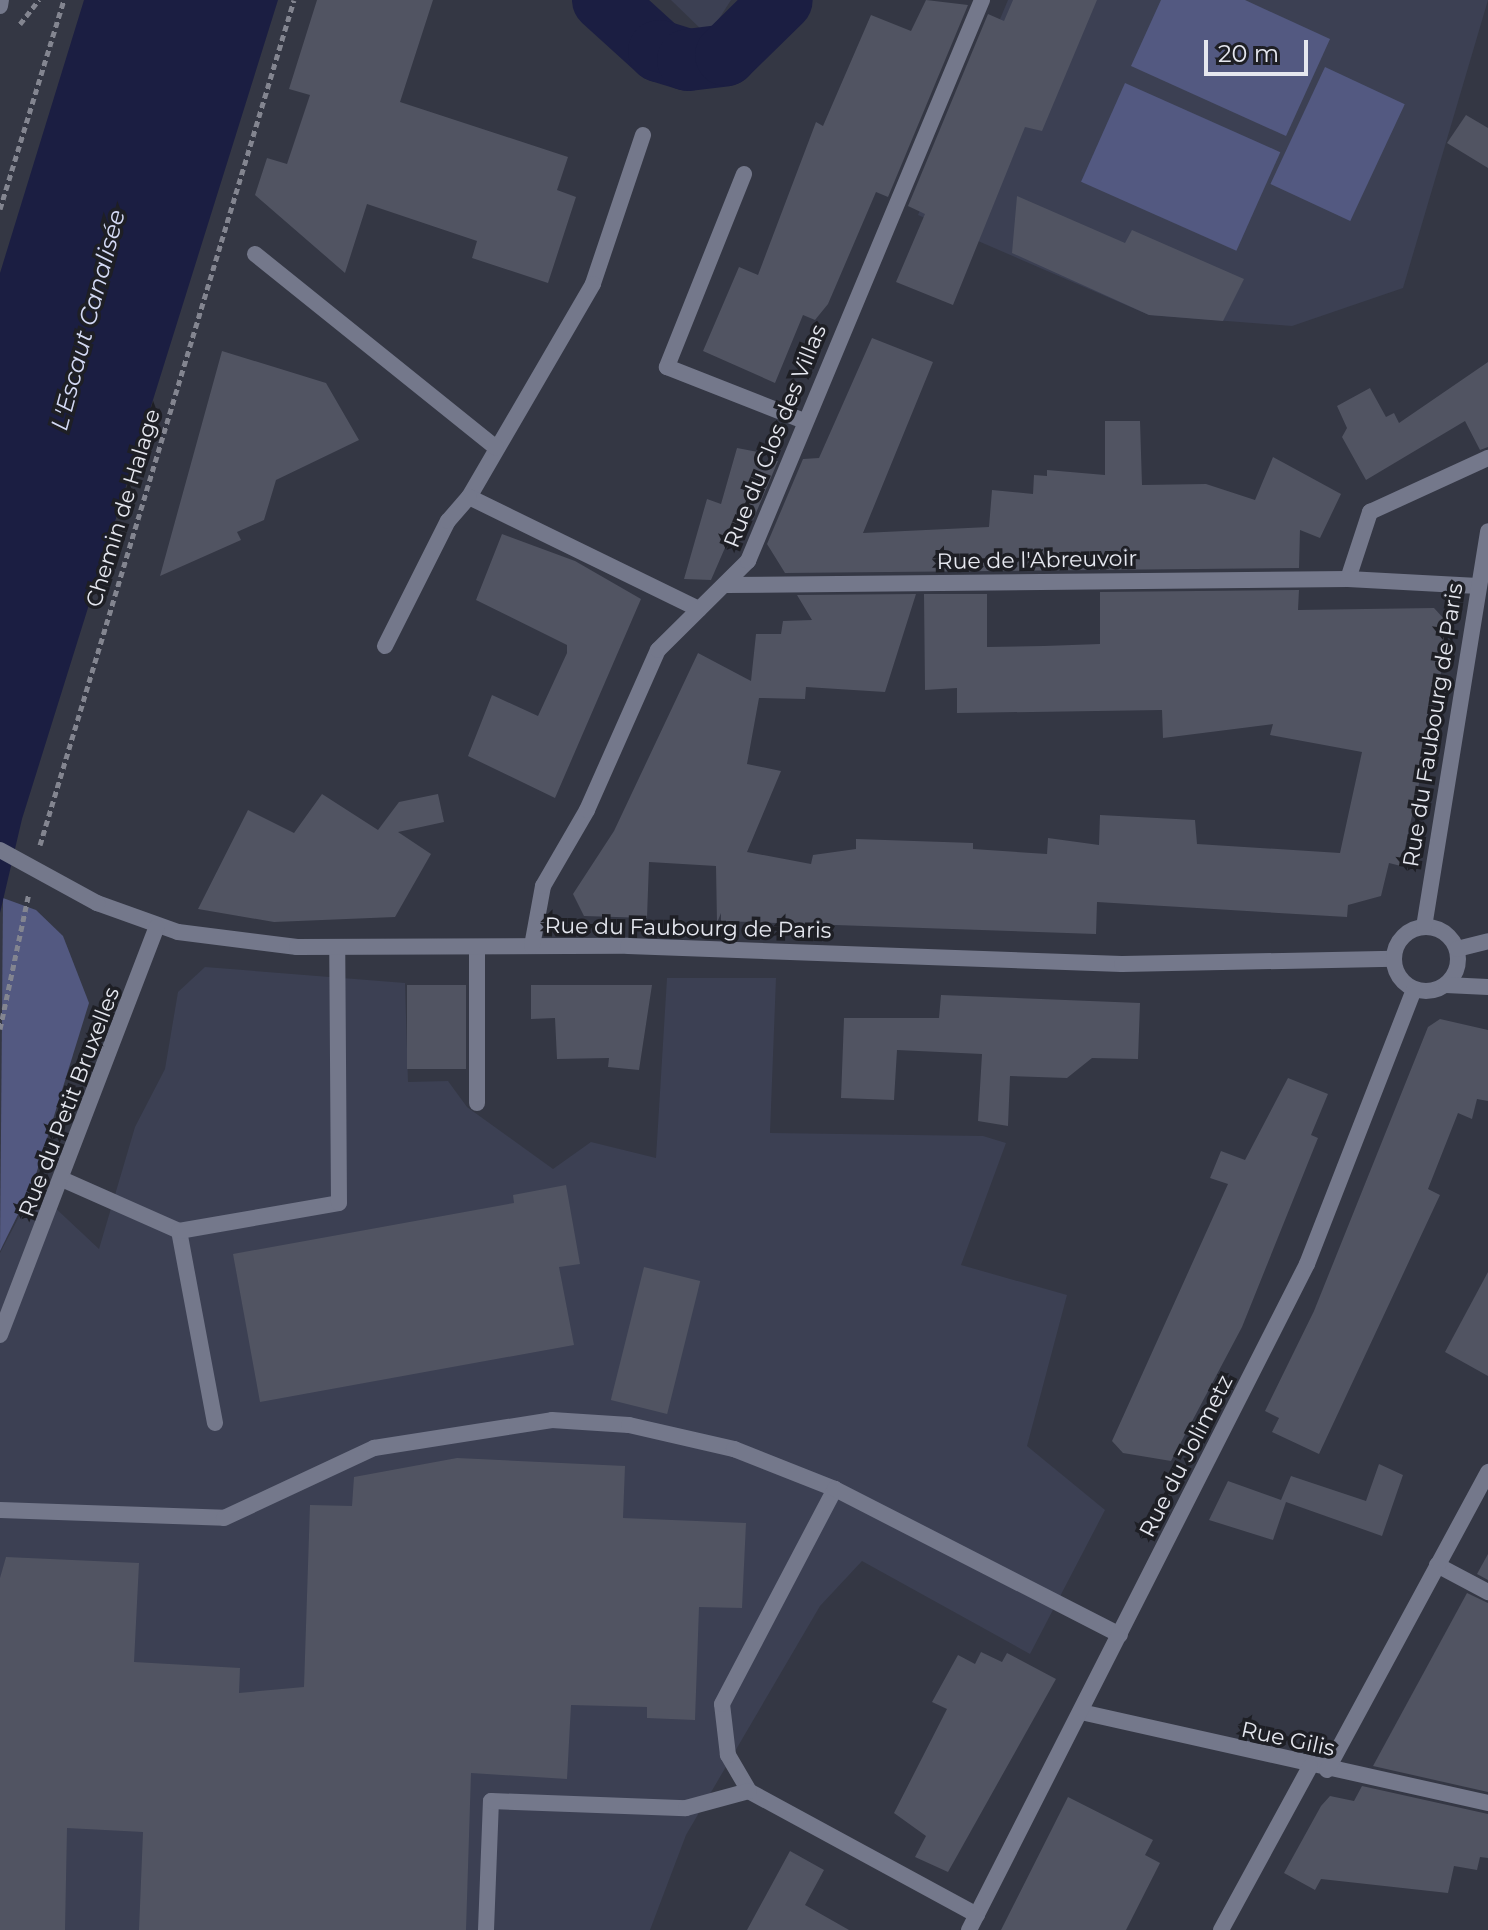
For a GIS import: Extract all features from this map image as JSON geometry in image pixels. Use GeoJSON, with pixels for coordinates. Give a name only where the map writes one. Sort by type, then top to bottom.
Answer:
{"type":"FeatureCollection","features":[{"type":"Feature","properties":{"kind":"street","name":"Rue du Clos des Villas"},"geometry":{"type":"LineString","coordinates":[[532,946],[543,886],[582,820],[658,650],[748,561],[982,0]]}},
{"type":"Feature","properties":{"kind":"street"},"geometry":{"type":"LineString","coordinates":[[385,646],[448,521],[469,497],[593,284],[643,135]]}},
{"type":"Feature","properties":{"kind":"street"},"geometry":{"type":"LineString","coordinates":[[744,174],[667,367],[804,421]]}},
{"type":"Feature","properties":{"kind":"street"},"geometry":{"type":"LineString","coordinates":[[255,254],[496,448]]}},
{"type":"Feature","properties":{"kind":"street"},"geometry":{"type":"LineString","coordinates":[[1348,579],[1370,512],[1488,458]]}},
{"type":"Feature","properties":{"kind":"street"},"geometry":{"type":"LineString","coordinates":[[469,497],[699,609]]}},
{"type":"Feature","properties":{"kind":"street","name":"Rue du Faubourg de Paris"},"geometry":{"type":"LineString","coordinates":[[1424,927],[1488,531]]}},
{"type":"Feature","properties":{"kind":"street","name":"Rue de l'Abreuvoir"},"geometry":{"type":"LineString","coordinates":[[727,585],[1348,579],[1478,586]]}},
{"type":"Feature","properties":{"kind":"street","name":"Rue du Faubourg de Paris"},"geometry":{"type":"LineString","coordinates":[[0,850],[97,903],[157,927],[248,944],[337,948],[532,946],[1122,964],[1394,959]]}},
{"type":"Feature","properties":{"kind":"street","name":"Rue du Petit Bruxelles"},"geometry":{"type":"LineString","coordinates":[[0,1335],[64,1180],[157,927]]}},
{"type":"Feature","properties":{"kind":"street"},"geometry":{"type":"LineString","coordinates":[[1446,985],[1458,969],[1457,949],[1443,931],[1424,927],[1403,937],[1394,959],[1399,977],[1414,989],[1446,985],[1488,987]]}},
{"type":"Feature","properties":{"kind":"street"},"geometry":{"type":"LineString","coordinates":[[1457,949],[1488,941]]}},
{"type":"Feature","properties":{"kind":"street"},"geometry":{"type":"LineString","coordinates":[[477,947],[477,1103]]}},
{"type":"Feature","properties":{"kind":"street"},"geometry":{"type":"LineString","coordinates":[[64,1180],[179,1231],[339,1203],[337,948]]}},
{"type":"Feature","properties":{"kind":"street","name":"Rue du Jolimetz"},"geometry":{"type":"LineString","coordinates":[[969,1930],[1307,1264],[1414,989]]}},
{"type":"Feature","properties":{"kind":"street"},"geometry":{"type":"LineString","coordinates":[[179,1231],[215,1423]]}},
{"type":"Feature","properties":{"kind":"street"},"geometry":{"type":"LineString","coordinates":[[0,1510],[224,1518],[374,1448],[552,1420],[629,1425],[734,1449],[835,1489],[1120,1635]]}},
{"type":"Feature","properties":{"kind":"street"},"geometry":{"type":"LineString","coordinates":[[1327,1770],[1488,1472]]}},
{"type":"Feature","properties":{"kind":"street"},"geometry":{"type":"LineString","coordinates":[[835,1489],[722,1704],[728,1755],[749,1791],[977,1915]]}},
{"type":"Feature","properties":{"kind":"street"},"geometry":{"type":"LineString","coordinates":[[1437,1565],[1488,1592]]}},
{"type":"Feature","properties":{"kind":"street","name":"Rue Gilis"},"geometry":{"type":"LineString","coordinates":[[1081,1712],[1310,1767],[1488,1803]]}},
{"type":"Feature","properties":{"kind":"street"},"geometry":{"type":"LineString","coordinates":[[1221,1930],[1310,1767]]}},
{"type":"Feature","properties":{"kind":"street"},"geometry":{"type":"LineString","coordinates":[[486,1930],[491,1801],[686,1808],[749,1791]]}},
{"type":"Feature","properties":{"kind":"path"},"geometry":{"type":"LineString","coordinates":[[0,209],[64,0]]}},
{"type":"Feature","properties":{"kind":"path","name":"Chemin de Halage"},"geometry":{"type":"LineString","coordinates":[[36,860],[294,0]]}},
{"type":"Feature","properties":{"kind":"path"},"geometry":{"type":"LineString","coordinates":[[0,1029],[33,876]]}},
{"type":"Feature","properties":{"kind":"shaded area"},"geometry":{"type":"Polygon","coordinates":[[[671,0],[731,0],[708,36],[671,0]]]}},
{"type":"Feature","properties":{"kind":"shaded area"},"geometry":{"type":"Polygon","coordinates":[[[1008,0],[1488,0],[1403,288],[1292,326],[1149,315],[918,215],[1008,0]]]}},
{"type":"Feature","properties":{"kind":"shaded area"},"geometry":{"type":"Polygon","coordinates":[[[1161,0],[1245,0],[1330,39],[1286,136],[1131,66],[1161,0]]]}},
{"type":"Feature","properties":{"kind":"shaded area"},"geometry":{"type":"Polygon","coordinates":[[[1325,67],[1405,104],[1350,221],[1270,184],[1325,67]]]}},
{"type":"Feature","properties":{"kind":"shaded area"},"geometry":{"type":"Polygon","coordinates":[[[1125,83],[1280,152],[1236,251],[1081,182],[1125,83]]]}},
{"type":"Feature","properties":{"kind":"shaded area"},"geometry":{"type":"Polygon","coordinates":[[[3,898],[36,910],[63,936],[89,1003],[33,1184],[0,1251],[3,898]]]}},
{"type":"Feature","properties":{"kind":"shaded area"},"geometry":{"type":"Polygon","coordinates":[[[205,967],[405,983],[408,1082],[448,1081],[467,1107],[553,1169],[591,1142],[656,1158],[667,978],[776,978],[770,1133],[983,1136],[1006,1143],[961,1265],[1067,1295],[1027,1446],[1105,1510],[1030,1654],[862,1561],[820,1606],[686,1835],[650,1930],[0,1930],[0,1253],[34,1188],[99,1249],[135,1127],[165,1069],[178,992],[205,967]]]}},
{"type":"Feature","properties":{"kind":"water","name":"L'Escaut Canalisée"},"geometry":{"type":"Polygon","coordinates":[[[84,0],[278,0],[22,819],[0,913],[0,273],[84,0]]]}},
{"type":"Feature","properties":{"kind":"building"},"geometry":{"type":"Polygon","coordinates":[[[317,0],[433,0],[400,102],[568,157],[557,190],[576,197],[548,283],[472,258],[477,241],[367,204],[345,273],[255,195],[267,158],[287,164],[310,95],[289,89],[317,0]]]}},
{"type":"Feature","properties":{"kind":"building"},"geometry":{"type":"Polygon","coordinates":[[[926,0],[968,5],[888,197],[876,192],[828,304],[815,320],[803,315],[775,383],[703,351],[739,267],[758,275],[816,122],[823,126],[871,15],[911,31],[926,0]]]}},
{"type":"Feature","properties":{"kind":"building"},"geometry":{"type":"Polygon","coordinates":[[[1013,0],[1097,0],[1042,131],[1025,127],[953,305],[896,282],[925,214],[908,206],[988,14],[1004,21],[1013,0]]]}},
{"type":"Feature","properties":{"kind":"building"},"geometry":{"type":"Polygon","coordinates":[[[1466,115],[1488,128],[1488,168],[1447,143],[1466,115]]]}},
{"type":"Feature","properties":{"kind":"building"},"geometry":{"type":"Polygon","coordinates":[[[1017,196],[1125,243],[1132,230],[1244,279],[1223,321],[1149,315],[1012,253],[1017,196]]]}},
{"type":"Feature","properties":{"kind":"building"},"geometry":{"type":"Polygon","coordinates":[[[872,338],[933,362],[863,533],[989,527],[992,490],[1033,494],[1034,475],[1047,476],[1047,470],[1105,475],[1105,421],[1140,421],[1142,485],[1206,484],[1255,500],[1273,457],[1341,494],[1320,538],[1300,530],[1299,568],[785,573],[767,544],[803,459],[819,458],[872,338]]]}},
{"type":"Feature","properties":{"kind":"building"},"geometry":{"type":"Polygon","coordinates":[[[222,351],[326,383],[359,440],[276,480],[264,520],[237,532],[241,540],[160,576],[222,351]]]}},
{"type":"Feature","properties":{"kind":"building"},"geometry":{"type":"Polygon","coordinates":[[[1488,362],[1488,447],[1480,450],[1465,421],[1366,480],[1342,437],[1347,428],[1337,406],[1370,388],[1386,417],[1394,413],[1399,423],[1488,362]]]}},
{"type":"Feature","properties":{"kind":"building"},"geometry":{"type":"Polygon","coordinates":[[[737,448],[758,452],[760,462],[778,461],[753,520],[744,504],[711,580],[684,579],[707,499],[721,504],[737,448]]]}},
{"type":"Feature","properties":{"kind":"building"},"geometry":{"type":"Polygon","coordinates":[[[502,534],[575,561],[641,599],[555,798],[468,756],[492,695],[538,716],[567,653],[567,645],[476,600],[502,534]]]}},
{"type":"Feature","properties":{"kind":"building"},"geometry":{"type":"Polygon","coordinates":[[[1299,590],[1298,610],[1434,608],[1446,621],[1439,692],[1401,866],[1389,863],[1381,896],[1348,905],[1347,917],[1097,902],[1096,934],[721,921],[721,913],[717,923],[716,866],[649,862],[647,918],[584,916],[573,894],[614,831],[698,653],[751,681],[756,634],[781,634],[783,621],[812,620],[797,595],[916,594],[885,692],[806,687],[805,699],[759,698],[747,764],[781,771],[747,852],[811,864],[813,855],[856,849],[856,839],[973,843],[973,849],[1047,854],[1048,838],[1099,845],[1100,815],[1195,820],[1197,844],[1340,853],[1362,752],[1270,735],[1273,724],[1163,738],[1162,710],[957,713],[957,688],[925,690],[924,594],[987,594],[987,647],[1100,644],[1100,592],[1299,590]]]}},
{"type":"Feature","properties":{"kind":"building"},"geometry":{"type":"Polygon","coordinates":[[[322,794],[378,830],[399,802],[438,794],[444,822],[398,832],[431,854],[395,917],[274,922],[198,909],[248,810],[294,833],[322,794]]]}},
{"type":"Feature","properties":{"kind":"building"},"geometry":{"type":"Polygon","coordinates":[[[407,985],[466,985],[466,1069],[407,1069],[407,985]]]}},
{"type":"Feature","properties":{"kind":"building"},"geometry":{"type":"Polygon","coordinates":[[[531,985],[652,985],[639,1070],[608,1067],[609,1058],[557,1059],[555,1018],[531,1019],[531,985]]]}},
{"type":"Feature","properties":{"kind":"building"},"geometry":{"type":"Polygon","coordinates":[[[941,995],[1140,1003],[1138,1059],[1092,1058],[1067,1078],[1010,1076],[1008,1126],[978,1121],[982,1054],[897,1050],[894,1100],[841,1098],[844,1018],[939,1018],[941,995]]]}},
{"type":"Feature","properties":{"kind":"building"},"geometry":{"type":"Polygon","coordinates":[[[1440,1019],[1488,1030],[1488,1101],[1477,1099],[1472,1119],[1458,1113],[1428,1189],[1440,1195],[1319,1454],[1272,1432],[1279,1418],[1265,1411],[1314,1311],[1428,1027],[1440,1019]]]}},
{"type":"Feature","properties":{"kind":"building"},"geometry":{"type":"Polygon","coordinates":[[[1288,1078],[1328,1094],[1311,1135],[1318,1138],[1242,1327],[1171,1461],[1123,1453],[1112,1441],[1228,1184],[1210,1178],[1221,1151],[1245,1160],[1288,1078]]]}},
{"type":"Feature","properties":{"kind":"building"},"geometry":{"type":"Polygon","coordinates":[[[566,1185],[580,1264],[559,1267],[574,1345],[260,1402],[233,1254],[514,1203],[513,1195],[566,1185]]]}},
{"type":"Feature","properties":{"kind":"building"},"geometry":{"type":"Polygon","coordinates":[[[644,1267],[700,1281],[667,1414],[611,1400],[644,1267]]]}},
{"type":"Feature","properties":{"kind":"building"},"geometry":{"type":"Polygon","coordinates":[[[1488,1272],[1488,1376],[1445,1352],[1488,1272]]]}},
{"type":"Feature","properties":{"kind":"building"},"geometry":{"type":"Polygon","coordinates":[[[457,1458],[625,1466],[623,1518],[746,1523],[742,1608],[699,1607],[695,1720],[647,1718],[647,1707],[571,1705],[567,1779],[471,1773],[466,1930],[139,1930],[143,1832],[67,1828],[65,1930],[0,1930],[0,1578],[6,1557],[139,1563],[134,1662],[240,1668],[239,1693],[304,1687],[310,1505],[352,1506],[354,1477],[457,1458]]]}},
{"type":"Feature","properties":{"kind":"building"},"geometry":{"type":"Polygon","coordinates":[[[1379,1464],[1403,1475],[1382,1536],[1286,1502],[1273,1540],[1209,1520],[1228,1481],[1281,1500],[1291,1476],[1366,1501],[1379,1464]]]}},
{"type":"Feature","properties":{"kind":"building"},"geometry":{"type":"Polygon","coordinates":[[[1488,1554],[1488,1580],[1477,1574],[1488,1554]]]}},
{"type":"Feature","properties":{"kind":"building"},"geometry":{"type":"Polygon","coordinates":[[[1467,1593],[1488,1603],[1488,1792],[1373,1766],[1467,1593]]]}},
{"type":"Feature","properties":{"kind":"building"},"geometry":{"type":"Polygon","coordinates":[[[981,1652],[1002,1662],[1007,1653],[1056,1679],[948,1872],[915,1857],[926,1836],[894,1813],[947,1709],[932,1702],[958,1655],[975,1664],[981,1652]]]}},
{"type":"Feature","properties":{"kind":"building"},"geometry":{"type":"Polygon","coordinates":[[[1362,1786],[1488,1814],[1488,1858],[1480,1857],[1477,1870],[1454,1866],[1448,1893],[1321,1879],[1315,1890],[1284,1873],[1321,1806],[1330,1796],[1354,1801],[1362,1786]]]}},
{"type":"Feature","properties":{"kind":"building"},"geometry":{"type":"Polygon","coordinates":[[[1068,1797],[1153,1840],[1145,1855],[1160,1863],[1126,1930],[1001,1930],[1068,1797]]]}},
{"type":"Feature","properties":{"kind":"building"},"geometry":{"type":"Polygon","coordinates":[[[790,1851],[824,1870],[805,1905],[849,1930],[747,1930],[790,1851]]]}},
{"type":"Feature","properties":{"kind":"waterway"},"geometry":{"type":"LineString","coordinates":[[603,0],[659,51],[688,60],[726,55],[782,0]]}}]}
